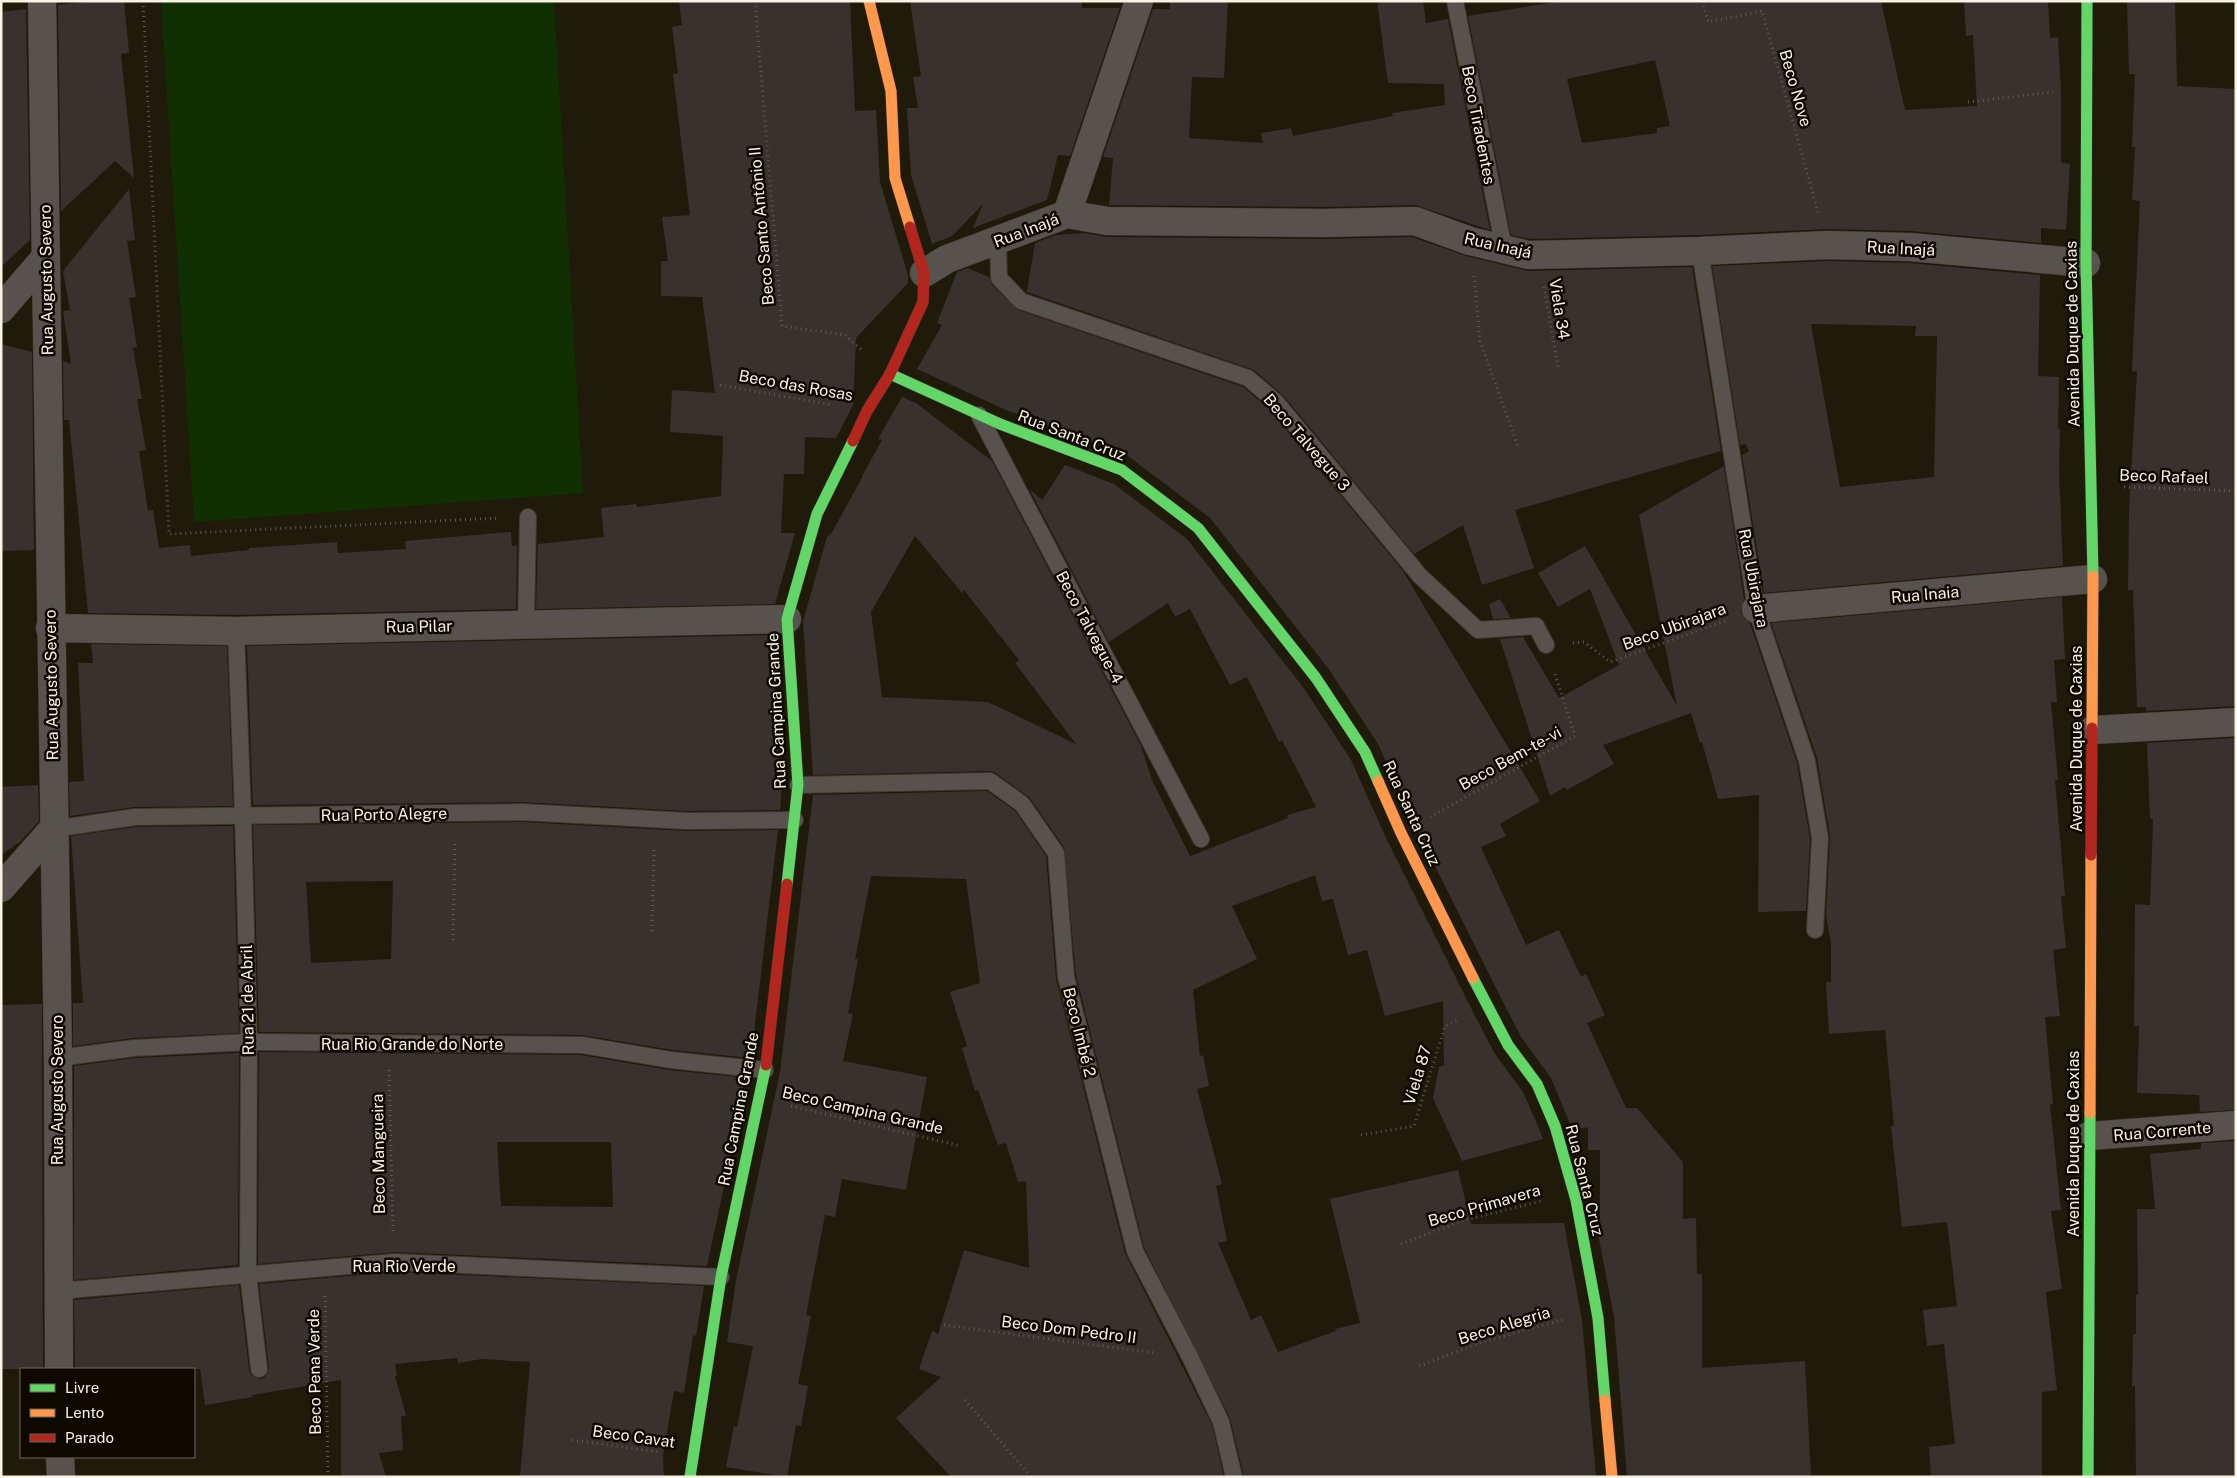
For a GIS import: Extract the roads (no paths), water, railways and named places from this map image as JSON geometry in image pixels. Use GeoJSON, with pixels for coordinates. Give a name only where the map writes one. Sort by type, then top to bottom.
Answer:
{"type":"FeatureCollection","features":[{"type":"Feature","properties":{"kind":"street","name":"Rua Augusto Severo"},"geometry":{"type":"LineString","coordinates":[[42,1],[53,829],[58,1058],[59,1368]]}},
{"type":"Feature","properties":{"kind":"street","name":"Rua Campina Grande"},"geometry":{"type":"LineString","coordinates":[[690,1477],[721,1277],[765,1070],[795,820],[798,785],[787,618],[817,514],[867,411],[890,374],[923,302],[924,273],[895,178],[891,91],[868,1]]}},
{"type":"Feature","properties":{"kind":"street"},"geometry":{"type":"LineString","coordinates":[[1067,214],[1140,1]]}},
{"type":"Feature","properties":{"kind":"street","name":"Avenida Duque de Caxias"},"geometry":{"type":"LineString","coordinates":[[2087,1],[2086,263],[2093,579],[2088,1477]]}},
{"type":"Feature","properties":{"kind":"street","name":"Rua Inajá"},"geometry":{"type":"LineString","coordinates":[[924,273],[947,259],[1067,214],[1107,221],[1324,223],[1415,221],[1470,241],[1528,255],[1828,246],[1910,247],[2086,263]]}},
{"type":"Feature","properties":{"kind":"street"},"geometry":{"type":"LineString","coordinates":[[1,309],[46,258]]}},
{"type":"Feature","properties":{"kind":"street","name":"Rua Santa Cruz"},"geometry":{"type":"LineString","coordinates":[[890,374],[979,416],[1122,470],[1198,528],[1316,678],[1365,752],[1402,833],[1488,1007],[1508,1045],[1537,1084],[1555,1126],[1574,1193],[1596,1310],[1612,1477]]}},
{"type":"Feature","properties":{"kind":"street","name":"Rua Inaia"},"geometry":{"type":"LineString","coordinates":[[1756,610],[2093,579]]}},
{"type":"Feature","properties":{"kind":"street","name":"Rua Pilar"},"geometry":{"type":"LineString","coordinates":[[50,628],[236,631],[787,618]]}},
{"type":"Feature","properties":{"kind":"street"},"geometry":{"type":"LineString","coordinates":[[2093,730],[2236,722]]}},
{"type":"Feature","properties":{"kind":"street"},"geometry":{"type":"LineString","coordinates":[[1,888],[53,829]]}},
{"type":"Feature","properties":{"kind":"street","name":"Rua Corrente"},"geometry":{"type":"LineString","coordinates":[[2089,1136],[2236,1125]]}},
{"type":"Feature","properties":{"kind":"street"},"geometry":{"type":"LineString","coordinates":[[60,1458],[61,1477]]}},
{"type":"Feature","properties":{"kind":"lane","name":"Beco Tiradentes"},"geometry":{"type":"LineString","coordinates":[[1454,1],[1504,249]]}},
{"type":"Feature","properties":{"kind":"lane","name":"Beco Talvegue 3"},"geometry":{"type":"LineString","coordinates":[[998,241],[999,278],[1021,302],[1248,378],[1276,402],[1420,576],[1478,630],[1536,626],[1546,646]]}},
{"type":"Feature","properties":{"kind":"lane","name":"Rua Ubirajara"},"geometry":{"type":"LineString","coordinates":[[1700,251],[1756,610],[1807,761],[1820,838],[1815,930]]}},
{"type":"Feature","properties":{"kind":"lane","name":"Beco Talvegue-4"},"geometry":{"type":"LineString","coordinates":[[979,416],[1201,839]]}},
{"type":"Feature","properties":{"kind":"lane"},"geometry":{"type":"LineString","coordinates":[[526,624],[528,517]]}},
{"type":"Feature","properties":{"kind":"lane","name":"Rua 21 de Abril"},"geometry":{"type":"LineString","coordinates":[[236,631],[249,1042],[248,1274],[259,1369]]}},
{"type":"Feature","properties":{"kind":"lane","name":"Beco Imbé 2"},"geometry":{"type":"LineString","coordinates":[[798,785],[990,781],[1022,804],[1051,844],[1056,853],[1066,977],[1135,1251],[1190,1357],[1221,1422],[1234,1477]]}},
{"type":"Feature","properties":{"kind":"lane","name":"Rua Porto Alegre"},"geometry":{"type":"LineString","coordinates":[[53,829],[135,816],[522,812],[687,821],[795,820]]}},
{"type":"Feature","properties":{"kind":"lane","name":"Rua Rio Grande do Norte"},"geometry":{"type":"LineString","coordinates":[[58,1058],[134,1048],[249,1042],[582,1045],[672,1060],[765,1070]]}},
{"type":"Feature","properties":{"kind":"lane","name":"Rua Rio Verde"},"geometry":{"type":"LineString","coordinates":[[58,1291],[395,1262],[721,1277]]}}]}
